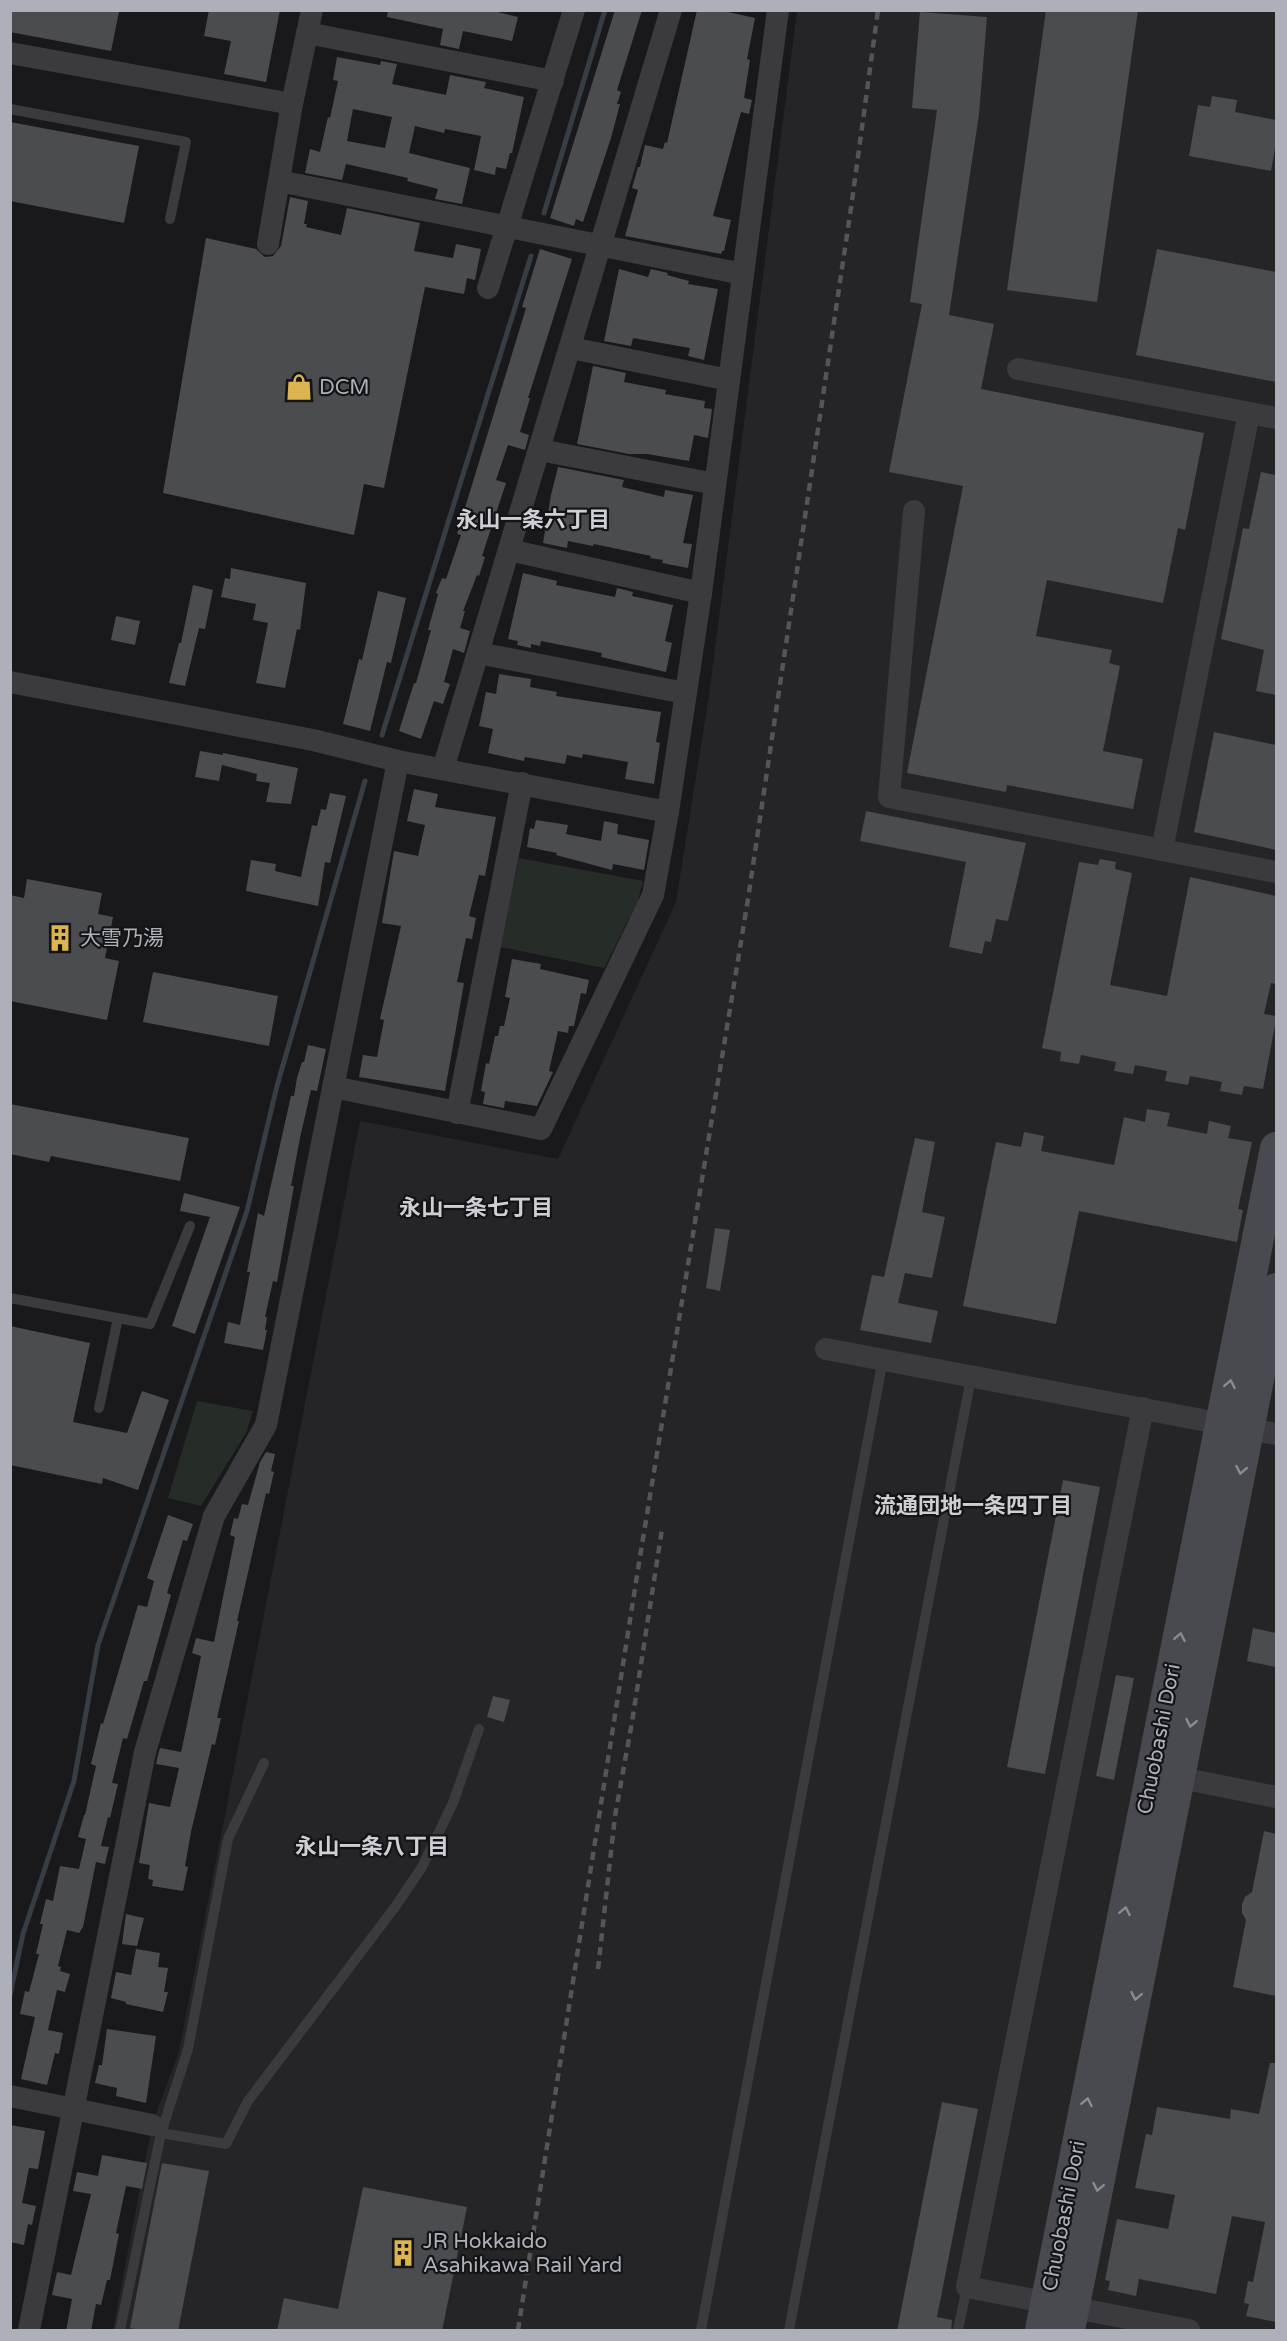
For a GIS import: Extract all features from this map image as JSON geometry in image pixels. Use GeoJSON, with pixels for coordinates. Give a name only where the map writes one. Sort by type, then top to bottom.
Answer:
{"type":"FeatureCollection","features":[{"type":"Feature","properties":{"kind":"main road","name":"Chuobashi Dori"},"geometry":{"type":"LineString","coordinates":[[1249,1428],[1276,1148]]}},
{"type":"Feature","properties":{"kind":"main road","name":"Chuobashi Dori"},"geometry":{"type":"LineString","coordinates":[[1058,2318],[1166,1775],[1249,1428],[1276,1289]]}},
{"type":"Feature","properties":{"kind":"street"},"geometry":{"type":"LineString","coordinates":[[268,244],[292,104],[312,10]]}},
{"type":"Feature","properties":{"kind":"street"},"geometry":{"type":"LineString","coordinates":[[488,288],[574,10]]}},
{"type":"Feature","properties":{"kind":"street"},"geometry":{"type":"LineString","coordinates":[[443,769],[602,246],[671,10]]}},
{"type":"Feature","properties":{"kind":"street"},"geometry":{"type":"LineString","coordinates":[[333,1087],[541,1129],[652,895],[668,812],[701,593],[778,10]]}},
{"type":"Feature","properties":{"kind":"street"},"geometry":{"type":"LineString","coordinates":[[307,33],[553,81]]}},
{"type":"Feature","properties":{"kind":"street"},"geometry":{"type":"LineString","coordinates":[[10,53],[292,104]]}},
{"type":"Feature","properties":{"kind":"street"},"geometry":{"type":"LineString","coordinates":[[279,181],[742,274]]}},
{"type":"Feature","properties":{"kind":"street"},"geometry":{"type":"LineString","coordinates":[[571,348],[729,380]]}},
{"type":"Feature","properties":{"kind":"street"},"geometry":{"type":"LineString","coordinates":[[1018,369],[1276,418]]}},
{"type":"Feature","properties":{"kind":"street"},"geometry":{"type":"LineString","coordinates":[[1162,850],[1249,413]]}},
{"type":"Feature","properties":{"kind":"street"},"geometry":{"type":"LineString","coordinates":[[540,450],[716,484]]}},
{"type":"Feature","properties":{"kind":"street"},"geometry":{"type":"LineString","coordinates":[[914,511],[889,797],[1276,872]]}},
{"type":"Feature","properties":{"kind":"street"},"geometry":{"type":"LineString","coordinates":[[509,550],[701,593]]}},
{"type":"Feature","properties":{"kind":"street"},"geometry":{"type":"LineString","coordinates":[[478,653],[685,693]]}},
{"type":"Feature","properties":{"kind":"street"},"geometry":{"type":"LineString","coordinates":[[10,682],[313,740],[398,760],[668,812]]}},
{"type":"Feature","properties":{"kind":"street"},"geometry":{"type":"LineString","coordinates":[[29,2331],[148,1741],[214,1516],[266,1425],[398,760]]}},
{"type":"Feature","properties":{"kind":"street"},"geometry":{"type":"LineString","coordinates":[[457,1113],[522,783]]}},
{"type":"Feature","properties":{"kind":"street"},"geometry":{"type":"LineString","coordinates":[[826,1349],[1249,1428]]}},
{"type":"Feature","properties":{"kind":"street"},"geometry":{"type":"LineString","coordinates":[[1143,1408],[968,2287],[1058,2318],[1189,2331]]}},
{"type":"Feature","properties":{"kind":"street"},"geometry":{"type":"LineString","coordinates":[[1166,1775],[1276,1797]]}},
{"type":"Feature","properties":{"kind":"street"},"geometry":{"type":"LineString","coordinates":[[10,2096],[157,2129]]}},
{"type":"Feature","properties":{"kind":"lane"},"geometry":{"type":"LineString","coordinates":[[10,109],[186,142],[170,219]]}},
{"type":"Feature","properties":{"kind":"lane"},"geometry":{"type":"LineString","coordinates":[[10,1298],[150,1324],[190,1226]]}},
{"type":"Feature","properties":{"kind":"lane"},"geometry":{"type":"LineString","coordinates":[[99,1408],[118,1318]]}},
{"type":"Feature","properties":{"kind":"lane"},"geometry":{"type":"LineString","coordinates":[[701,2331],[883,1359]]}},
{"type":"Feature","properties":{"kind":"lane"},"geometry":{"type":"LineString","coordinates":[[789,2331],[971,1377]]}},
{"type":"Feature","properties":{"kind":"lane"},"geometry":{"type":"LineString","coordinates":[[157,2129],[226,2144],[248,2101],[395,1907],[422,1867],[453,1803],[479,1729]]}},
{"type":"Feature","properties":{"kind":"lane"},"geometry":{"type":"LineString","coordinates":[[120,2331],[157,2129],[188,2049],[228,1839],[264,1763]]}},
{"type":"Feature","properties":{"kind":"lane"},"geometry":{"type":"LineString","coordinates":[[958,2331],[968,2287]]}},
{"type":"Feature","properties":{"kind":"shaded area"},"geometry":{"type":"Polygon","coordinates":[[[797,11],[1276,11],[1276,2330],[113,2330],[152,2125],[179,2051],[360,1121],[558,1159],[676,902],[709,695],[797,11]]]}},
{"type":"Feature","properties":{"kind":"shaded area"},"geometry":{"type":"Polygon","coordinates":[[[519,858],[643,881],[638,901],[604,968],[500,947],[519,858]]]}},
{"type":"Feature","properties":{"kind":"shaded area"},"geometry":{"type":"Polygon","coordinates":[[[197,1401],[253,1411],[246,1433],[201,1506],[168,1498],[197,1401]]]}},
{"type":"Feature","properties":{"kind":"building"},"geometry":{"type":"Polygon","coordinates":[[[10,10],[119,12],[111,51],[10,32],[10,10]]]}},
{"type":"Feature","properties":{"kind":"building"},"geometry":{"type":"Polygon","coordinates":[[[209,10],[280,10],[266,82],[224,74],[231,41],[204,36],[209,10]]]}},
{"type":"Feature","properties":{"kind":"building"},"geometry":{"type":"Polygon","coordinates":[[[388,10],[489,10],[518,17],[512,41],[463,31],[459,49],[440,45],[443,29],[387,17],[388,10]]]}},
{"type":"Feature","properties":{"kind":"building"},"geometry":{"type":"Polygon","coordinates":[[[615,10],[642,10],[617,90],[621,92],[617,104],[620,104],[611,138],[583,222],[576,219],[574,226],[550,218],[615,10]]]}},
{"type":"Feature","properties":{"kind":"building"},"geometry":{"type":"Polygon","coordinates":[[[697,10],[719,10],[755,18],[747,59],[750,60],[744,98],[752,100],[749,114],[741,112],[713,216],[731,220],[724,251],[721,254],[625,236],[638,190],[632,188],[645,145],[663,149],[665,142],[667,143],[697,10]]]}},
{"type":"Feature","properties":{"kind":"building"},"geometry":{"type":"Polygon","coordinates":[[[1046,10],[1138,10],[1097,302],[1007,290],[1046,10]]]}},
{"type":"Feature","properties":{"kind":"building"},"geometry":{"type":"Polygon","coordinates":[[[920,12],[987,17],[979,114],[949,315],[994,324],[981,389],[1204,433],[1185,530],[1178,528],[1163,603],[1047,580],[1036,636],[1112,650],[1109,663],[1120,666],[1103,751],[1143,759],[1133,809],[1007,785],[1006,792],[907,773],[963,486],[889,472],[922,304],[910,302],[937,110],[912,108],[920,12]]]}},
{"type":"Feature","properties":{"kind":"building"},"geometry":{"type":"Polygon","coordinates":[[[337,57],[380,65],[381,61],[397,64],[392,84],[446,95],[450,75],[486,82],[484,88],[524,97],[512,153],[510,153],[506,169],[496,167],[495,175],[474,170],[481,136],[445,129],[444,133],[415,126],[409,153],[470,168],[462,204],[435,199],[438,189],[407,181],[408,178],[346,164],[342,180],[305,173],[310,149],[320,152],[338,81],[333,80],[337,57]],[[353,109],[347,141],[385,148],[392,117],[353,109]]]}},
{"type":"Feature","properties":{"kind":"building"},"geometry":{"type":"Polygon","coordinates":[[[1212,96],[1237,100],[1235,112],[1276,120],[1276,142],[1271,171],[1189,156],[1198,105],[1210,107],[1212,96]]]}},
{"type":"Feature","properties":{"kind":"building"},"geometry":{"type":"Polygon","coordinates":[[[10,122],[139,146],[124,223],[10,201],[10,122]]]}},
{"type":"Feature","properties":{"kind":"building"},"geometry":{"type":"Polygon","coordinates":[[[290,197],[308,201],[304,224],[307,224],[306,227],[341,235],[347,208],[420,223],[414,251],[453,258],[456,244],[481,249],[475,280],[467,278],[464,294],[425,287],[384,488],[364,484],[354,535],[163,493],[206,238],[256,249],[265,257],[273,256],[281,246],[290,197]]]}},
{"type":"Feature","properties":{"kind":"building"},"geometry":{"type":"Polygon","coordinates":[[[540,249],[572,259],[528,398],[530,398],[520,432],[529,435],[525,450],[508,445],[496,480],[506,483],[482,556],[485,557],[479,576],[477,575],[463,611],[465,611],[460,628],[470,631],[464,653],[453,649],[444,682],[450,684],[443,704],[434,701],[421,739],[399,731],[431,630],[428,630],[438,594],[436,593],[442,578],[446,579],[461,535],[457,534],[526,308],[522,307],[540,249]]]}},
{"type":"Feature","properties":{"kind":"building"},"geometry":{"type":"Polygon","coordinates":[[[1157,249],[1276,272],[1276,382],[1136,355],[1157,249]]]}},
{"type":"Feature","properties":{"kind":"building"},"geometry":{"type":"Polygon","coordinates":[[[619,269],[648,277],[651,269],[689,281],[688,284],[718,289],[704,360],[688,356],[690,348],[633,338],[631,346],[604,341],[619,269]]]}},
{"type":"Feature","properties":{"kind":"building"},"geometry":{"type":"Polygon","coordinates":[[[593,366],[626,373],[624,382],[666,390],[665,394],[705,401],[704,408],[712,409],[708,438],[694,435],[689,461],[647,454],[629,454],[577,444],[593,366]]]}},
{"type":"Feature","properties":{"kind":"building"},"geometry":{"type":"Polygon","coordinates":[[[558,467],[624,480],[622,487],[664,497],[665,490],[693,495],[683,543],[692,544],[688,568],[662,563],[663,560],[650,558],[651,556],[594,544],[593,546],[568,541],[567,548],[543,543],[558,467]]]}},
{"type":"Feature","properties":{"kind":"building"},"geometry":{"type":"Polygon","coordinates":[[[1261,472],[1276,475],[1276,695],[1256,691],[1264,650],[1221,639],[1243,528],[1249,529],[1261,472]]]}},
{"type":"Feature","properties":{"kind":"building"},"geometry":{"type":"Polygon","coordinates":[[[231,568],[306,583],[300,630],[297,629],[285,688],[256,683],[268,623],[253,620],[256,604],[221,597],[225,578],[230,579],[231,568]]]}},
{"type":"Feature","properties":{"kind":"building"},"geometry":{"type":"Polygon","coordinates":[[[523,573],[557,581],[556,585],[615,597],[617,588],[633,592],[632,596],[673,605],[665,641],[672,643],[666,672],[601,657],[602,653],[541,641],[540,646],[531,644],[531,648],[517,645],[518,641],[508,639],[523,573]]]}},
{"type":"Feature","properties":{"kind":"building"},"geometry":{"type":"Polygon","coordinates":[[[193,585],[213,590],[205,629],[199,628],[185,686],[169,683],[179,643],[181,643],[193,585]]]}},
{"type":"Feature","properties":{"kind":"building"},"geometry":{"type":"Polygon","coordinates":[[[378,591],[406,598],[391,663],[387,662],[370,731],[343,724],[359,659],[362,660],[378,591]]]}},
{"type":"Feature","properties":{"kind":"building"},"geometry":{"type":"Polygon","coordinates":[[[116,616],[140,621],[135,645],[111,640],[116,616]]]}},
{"type":"Feature","properties":{"kind":"building"},"geometry":{"type":"Polygon","coordinates":[[[499,674],[531,679],[530,687],[557,692],[556,696],[661,712],[656,742],[660,743],[654,784],[625,779],[628,762],[583,754],[582,758],[567,755],[565,764],[525,757],[524,761],[488,753],[493,729],[479,726],[486,692],[496,694],[499,674]]]}},
{"type":"Feature","properties":{"kind":"building"},"geometry":{"type":"Polygon","coordinates":[[[1214,732],[1276,745],[1276,850],[1194,832],[1214,732]]]}},
{"type":"Feature","properties":{"kind":"building"},"geometry":{"type":"Polygon","coordinates":[[[200,751],[223,755],[223,753],[298,768],[291,804],[266,802],[270,783],[256,781],[257,774],[222,765],[219,781],[195,777],[200,751]]]}},
{"type":"Feature","properties":{"kind":"building"},"geometry":{"type":"Polygon","coordinates":[[[414,789],[438,794],[435,807],[496,817],[485,876],[479,875],[469,916],[476,918],[472,939],[466,938],[457,982],[464,983],[445,1091],[359,1077],[363,1055],[377,1057],[384,1020],[380,1019],[401,926],[382,923],[394,851],[418,856],[425,825],[407,821],[414,789]]]}},
{"type":"Feature","properties":{"kind":"building"},"geometry":{"type":"Polygon","coordinates":[[[330,793],[346,796],[330,863],[325,862],[318,906],[246,891],[251,860],[276,864],[275,871],[301,877],[312,825],[317,826],[321,809],[326,810],[330,793]]]}},
{"type":"Feature","properties":{"kind":"building"},"geometry":{"type":"Polygon","coordinates":[[[866,811],[1026,843],[1008,921],[996,919],[991,942],[985,941],[982,954],[949,947],[966,862],[860,841],[866,811]]]}},
{"type":"Feature","properties":{"kind":"building"},"geometry":{"type":"Polygon","coordinates":[[[536,820],[568,825],[566,834],[601,841],[604,821],[618,824],[617,834],[649,840],[644,870],[613,864],[612,870],[556,855],[557,853],[527,847],[530,828],[534,829],[536,820]]]}},
{"type":"Feature","properties":{"kind":"building"},"geometry":{"type":"Polygon","coordinates":[[[1100,859],[1116,862],[1115,869],[1132,873],[1110,985],[1167,996],[1190,877],[1276,896],[1276,984],[1271,983],[1264,1014],[1276,1016],[1276,1020],[1263,1089],[1244,1086],[1242,1095],[1220,1091],[1222,1082],[1190,1076],[1188,1085],[1165,1081],[1167,1071],[1135,1065],[1133,1074],[1114,1071],[1116,1062],[1081,1055],[1079,1064],[1060,1061],[1061,1052],[1042,1048],[1079,862],[1098,865],[1100,859]]]}},
{"type":"Feature","properties":{"kind":"building","name":"大雪乃湯"},"geometry":{"type":"Polygon","coordinates":[[[27,879],[102,893],[98,914],[113,917],[105,958],[119,961],[107,1020],[10,1001],[10,895],[24,898],[27,879]]]}},
{"type":"Feature","properties":{"kind":"building"},"geometry":{"type":"Polygon","coordinates":[[[512,959],[541,964],[540,969],[589,980],[586,994],[581,993],[574,1026],[569,1026],[568,1033],[558,1031],[549,1071],[553,1072],[537,1106],[505,1101],[504,1108],[483,1104],[485,1092],[481,1091],[486,1063],[489,1064],[495,1036],[498,1036],[500,1026],[504,1026],[510,998],[505,997],[512,959]]]}},
{"type":"Feature","properties":{"kind":"building"},"geometry":{"type":"Polygon","coordinates":[[[153,972],[278,996],[269,1046],[143,1022],[153,972]]]}},
{"type":"Feature","properties":{"kind":"building"},"geometry":{"type":"Polygon","coordinates":[[[308,1045],[326,1049],[317,1091],[311,1090],[300,1138],[277,1282],[273,1281],[265,1317],[267,1317],[265,1330],[267,1330],[263,1350],[224,1343],[228,1322],[240,1325],[258,1213],[264,1216],[291,1096],[294,1096],[297,1078],[308,1045]]]}},
{"type":"Feature","properties":{"kind":"building"},"geometry":{"type":"Polygon","coordinates":[[[10,1104],[189,1138],[180,1181],[51,1156],[49,1162],[10,1154],[10,1104]]]}},
{"type":"Feature","properties":{"kind":"building"},"geometry":{"type":"Polygon","coordinates":[[[1147,1109],[1170,1113],[1167,1126],[1207,1134],[1209,1121],[1231,1126],[1228,1138],[1252,1142],[1238,1209],[1243,1210],[1237,1242],[1079,1211],[1056,1324],[963,1306],[996,1142],[1021,1147],[1024,1132],[1044,1136],[1041,1151],[1114,1165],[1124,1117],[1145,1122],[1147,1109]]]}},
{"type":"Feature","properties":{"kind":"building"},"geometry":{"type":"Polygon","coordinates":[[[915,1138],[935,1142],[922,1212],[945,1217],[932,1278],[905,1273],[898,1303],[938,1311],[931,1343],[860,1330],[872,1275],[884,1277],[915,1138]]]}},
{"type":"Feature","properties":{"kind":"building"},"geometry":{"type":"Polygon","coordinates":[[[184,1193],[240,1207],[195,1334],[172,1326],[210,1217],[180,1211],[184,1193]]]}},
{"type":"Feature","properties":{"kind":"building"},"geometry":{"type":"Polygon","coordinates":[[[715,1228],[730,1230],[720,1291],[706,1288],[715,1228]]]}},
{"type":"Feature","properties":{"kind":"building"},"geometry":{"type":"Polygon","coordinates":[[[10,1326],[90,1343],[73,1422],[127,1433],[142,1391],[169,1400],[138,1490],[103,1478],[102,1484],[10,1465],[10,1326]]]}},
{"type":"Feature","properties":{"kind":"building"},"geometry":{"type":"Polygon","coordinates":[[[266,1452],[275,1454],[271,1471],[274,1472],[269,1494],[266,1493],[237,1621],[239,1621],[217,1718],[221,1718],[215,1745],[212,1744],[191,1832],[183,1891],[152,1886],[153,1880],[148,1879],[150,1865],[139,1863],[149,1803],[170,1807],[179,1768],[156,1764],[158,1755],[160,1748],[181,1752],[201,1656],[192,1653],[196,1638],[214,1642],[235,1537],[230,1535],[234,1518],[238,1519],[242,1504],[248,1505],[260,1462],[266,1452]]]}},
{"type":"Feature","properties":{"kind":"building"},"geometry":{"type":"Polygon","coordinates":[[[1063,1480],[1100,1487],[1045,1774],[1007,1767],[1063,1480]]]}},
{"type":"Feature","properties":{"kind":"building"},"geometry":{"type":"Polygon","coordinates":[[[168,1515],[193,1524],[187,1541],[183,1540],[167,1593],[171,1595],[147,1681],[144,1681],[127,1739],[123,1738],[112,1783],[118,1784],[101,1846],[109,1847],[105,1864],[96,1862],[83,1927],[79,1933],[67,1930],[58,1966],[61,1967],[60,1971],[70,1974],[65,1992],[57,1990],[48,2030],[63,2033],[59,2054],[55,2053],[47,2085],[21,2079],[35,2017],[20,2014],[25,1991],[29,1992],[39,1954],[36,1954],[46,1899],[53,1901],[60,1866],[79,1869],[86,1839],[78,1837],[96,1766],[91,1764],[101,1723],[103,1724],[138,1605],[147,1607],[154,1581],[147,1578],[168,1515]]]}},
{"type":"Feature","properties":{"kind":"building"},"geometry":{"type":"Polygon","coordinates":[[[1253,1628],[1276,1633],[1276,1667],[1247,1661],[1253,1628]]]}},
{"type":"Feature","properties":{"kind":"building"},"geometry":{"type":"Polygon","coordinates":[[[1116,1675],[1134,1678],[1114,1780],[1096,1776],[1116,1675]]]}},
{"type":"Feature","properties":{"kind":"building"},"geometry":{"type":"Polygon","coordinates":[[[493,1696],[510,1700],[504,1722],[487,1717],[493,1696]]]}},
{"type":"Feature","properties":{"kind":"building"},"geometry":{"type":"Polygon","coordinates":[[[1264,1831],[1276,1834],[1276,1996],[1233,1987],[1246,1920],[1242,1913],[1242,1904],[1245,1897],[1252,1892],[1264,1831]]]}},
{"type":"Feature","properties":{"kind":"building"},"geometry":{"type":"Polygon","coordinates":[[[126,1914],[144,1918],[137,1946],[122,1944],[126,1914]]]}},
{"type":"Feature","properties":{"kind":"building"},"geometry":{"type":"Polygon","coordinates":[[[136,1949],[160,1953],[158,1967],[168,1968],[164,1992],[168,1992],[163,2012],[126,2004],[126,2002],[111,1998],[116,1972],[131,1975],[136,1949]]]}},
{"type":"Feature","properties":{"kind":"building"},"geometry":{"type":"Polygon","coordinates":[[[107,2029],[156,2036],[146,2103],[116,2096],[117,2088],[95,2083],[99,2065],[102,2065],[107,2029]]]}},
{"type":"Feature","properties":{"kind":"building"},"geometry":{"type":"Polygon","coordinates":[[[1270,2063],[1276,2063],[1276,2322],[1246,2316],[1249,2304],[1244,2303],[1248,2281],[1253,2282],[1265,2222],[1232,2216],[1216,2294],[1139,2279],[1136,2296],[1108,2290],[1110,2281],[1105,2280],[1117,2219],[1168,2229],[1175,2195],[1135,2188],[1146,2134],[1152,2135],[1157,2107],[1230,2119],[1231,2109],[1259,2114],[1270,2063]]]}},
{"type":"Feature","properties":{"kind":"building"},"geometry":{"type":"Polygon","coordinates":[[[942,2102],[978,2109],[937,2317],[952,2320],[951,2331],[897,2331],[942,2102]]]}},
{"type":"Feature","properties":{"kind":"building"},"geometry":{"type":"Polygon","coordinates":[[[10,2125],[45,2131],[38,2169],[29,2168],[22,2203],[36,2206],[32,2225],[28,2224],[24,2245],[10,2242],[10,2125]]]}},
{"type":"Feature","properties":{"kind":"building"},"geometry":{"type":"Polygon","coordinates":[[[102,2155],[147,2163],[142,2189],[126,2186],[116,2233],[119,2234],[110,2280],[107,2280],[101,2305],[96,2304],[91,2331],[66,2331],[72,2299],[52,2295],[57,2272],[71,2275],[91,2194],[73,2191],[77,2172],[98,2176],[102,2155]]]}},
{"type":"Feature","properties":{"kind":"building"},"geometry":{"type":"Polygon","coordinates":[[[162,2163],[209,2171],[178,2331],[146,2331],[130,2328],[162,2163]]]}},
{"type":"Feature","properties":{"kind":"building","name":"JR Hokkaido Asahikawa Rail Yard"},"geometry":{"type":"Polygon","coordinates":[[[363,2187],[467,2207],[442,2331],[277,2331],[284,2298],[338,2309],[363,2187]]]}},
{"type":"Feature","properties":{"kind":"waterway"},"geometry":{"type":"LineString","coordinates":[[544,213],[605,10]]}},
{"type":"Feature","properties":{"kind":"waterway"},"geometry":{"type":"LineString","coordinates":[[382,735],[531,256]]}},
{"type":"Feature","properties":{"kind":"waterway"},"geometry":{"type":"LineString","coordinates":[[10,1995],[23,1934],[74,1781],[98,1645],[247,1211],[277,1086],[365,781]]}},
{"type":"Feature","properties":{"kind":"railway"},"geometry":{"type":"LineString","coordinates":[[518,2330],[639,1563],[748,899],[851,208],[878,10]]}},
{"type":"Feature","properties":{"kind":"railway"},"geometry":{"type":"LineString","coordinates":[[598,1969],[615,1816],[662,1529]]}},
{"type":"Feature","properties":{"kind":"place","name":"DCM"},"geometry":{"type":"Point","coordinates":[299,387]}},
{"type":"Feature","properties":{"kind":"place","name":"大雪乃湯"},"geometry":{"type":"Point","coordinates":[60,938]}},
{"type":"Feature","properties":{"kind":"place","name":"JR Hokkaido Asahikawa Rail Yard"},"geometry":{"type":"Point","coordinates":[403,2253]}},
{"type":"Feature","properties":{"kind":"district","name":"永山一条六丁目"},"geometry":{"type":"Point","coordinates":[533,520]}},
{"type":"Feature","properties":{"kind":"district","name":"永山一条七丁目"},"geometry":{"type":"Point","coordinates":[476,1208]}},
{"type":"Feature","properties":{"kind":"district","name":"流通団地一条四丁目"},"geometry":{"type":"Point","coordinates":[973,1506]}},
{"type":"Feature","properties":{"kind":"district","name":"永山一条八丁目"},"geometry":{"type":"Point","coordinates":[372,1847]}}]}
